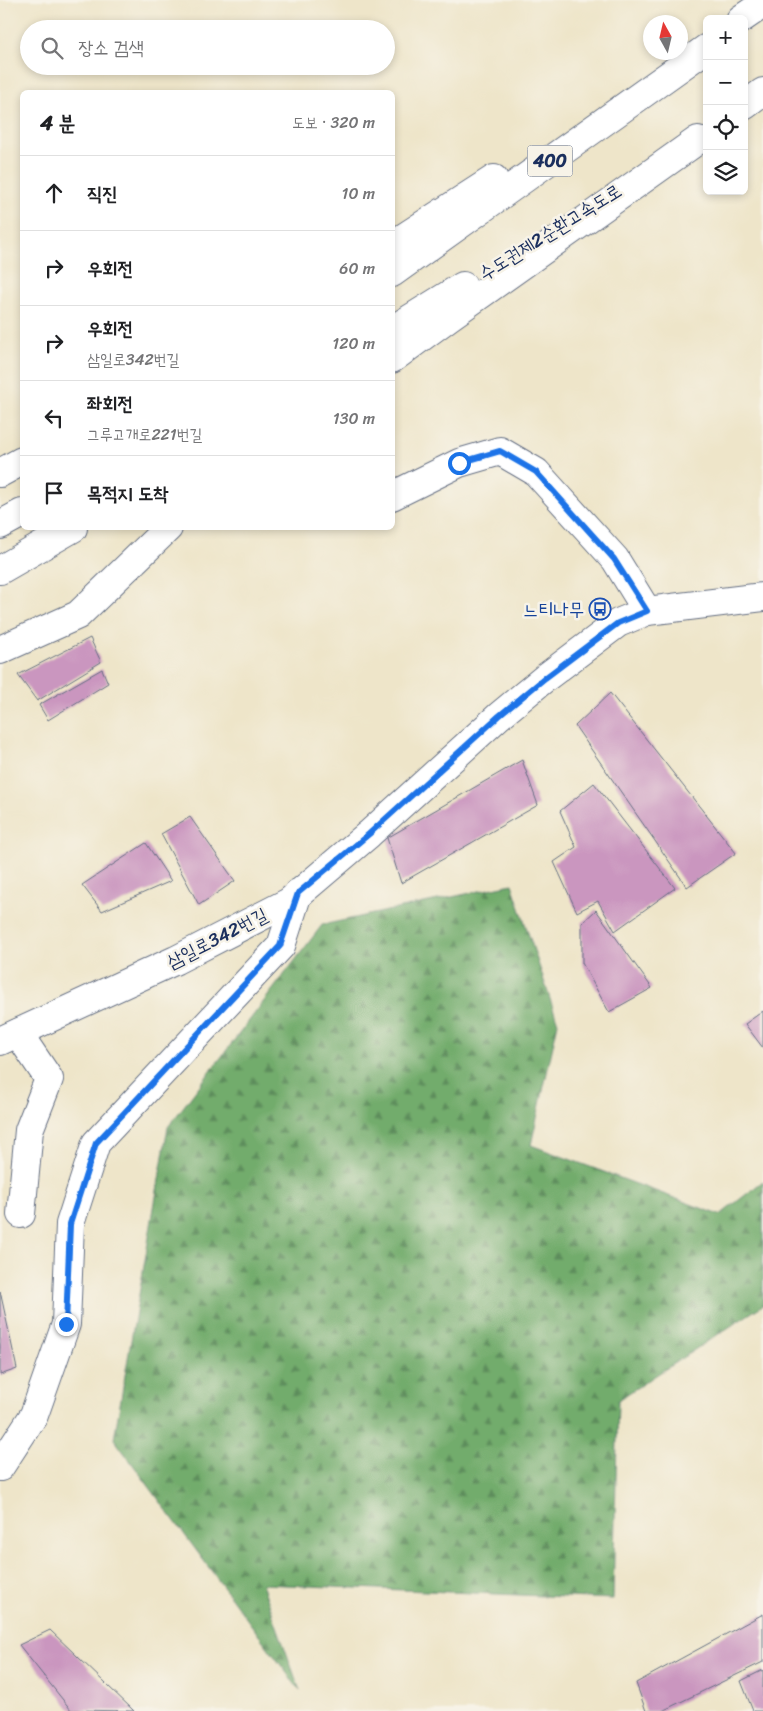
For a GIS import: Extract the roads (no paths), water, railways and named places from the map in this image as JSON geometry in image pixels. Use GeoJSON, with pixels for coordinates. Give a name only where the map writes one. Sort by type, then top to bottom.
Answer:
{"type":"FeatureCollection","features":[{"type":"Feature","properties":{"kind":"main road"},"geometry":{"type":"LineString","coordinates":[[748,15],[763,6]]}},
{"type":"Feature","properties":{"kind":"main road"},"geometry":{"type":"LineString","coordinates":[[748,18],[763,6]]}},
{"type":"Feature","properties":{"kind":"main road"},"geometry":{"type":"LineString","coordinates":[[395,243],[703,44]]}},
{"type":"Feature","properties":{"kind":"main road","name":"400"},"geometry":{"type":"LineString","coordinates":[[395,272],[703,51]]}},
{"type":"Feature","properties":{"kind":"main road"},"geometry":{"type":"LineString","coordinates":[[745,105],[763,92]]}},
{"type":"Feature","properties":{"kind":"main road"},"geometry":{"type":"LineString","coordinates":[[395,357],[449,316],[703,137]]}},
{"type":"Feature","properties":{"kind":"main road","name":"수도권제2순환고속도로"},"geometry":{"type":"LineString","coordinates":[[395,328],[703,137]]}},
{"type":"Feature","properties":{"kind":"main road"},"geometry":{"type":"LineString","coordinates":[[395,495],[459,463],[500,451],[536,472],[614,559],[647,611]]}},
{"type":"Feature","properties":{"kind":"main road"},"geometry":{"type":"LineString","coordinates":[[0,473],[20,462]]}},
{"type":"Feature","properties":{"kind":"main road"},"geometry":{"type":"LineString","coordinates":[[0,525],[20,514]]}},
{"type":"Feature","properties":{"kind":"main road"},"geometry":{"type":"LineString","coordinates":[[0,570],[70,530]]}},
{"type":"Feature","properties":{"kind":"main road"},"geometry":{"type":"LineString","coordinates":[[0,650],[78,615],[166,530]]}},
{"type":"Feature","properties":{"kind":"main road","name":"삼일로342번길"},"geometry":{"type":"LineString","coordinates":[[9,1037],[176,960],[289,902],[369,834],[499,716],[545,678],[618,623],[647,611],[763,597]]}},
{"type":"Feature","properties":{"kind":"main road"},"geometry":{"type":"LineString","coordinates":[[0,1467],[34,1415],[66,1324],[70,1224],[96,1143],[280,946],[298,893]]}},
{"type":"Feature","properties":{"kind":"main road"},"geometry":{"type":"LineString","coordinates":[[9,1037],[48,1079],[30,1130],[21,1214]]}},
{"type":"Feature","properties":{"kind":"place","name":"느티나무"},"geometry":{"type":"Point","coordinates":[600,609]}}]}
